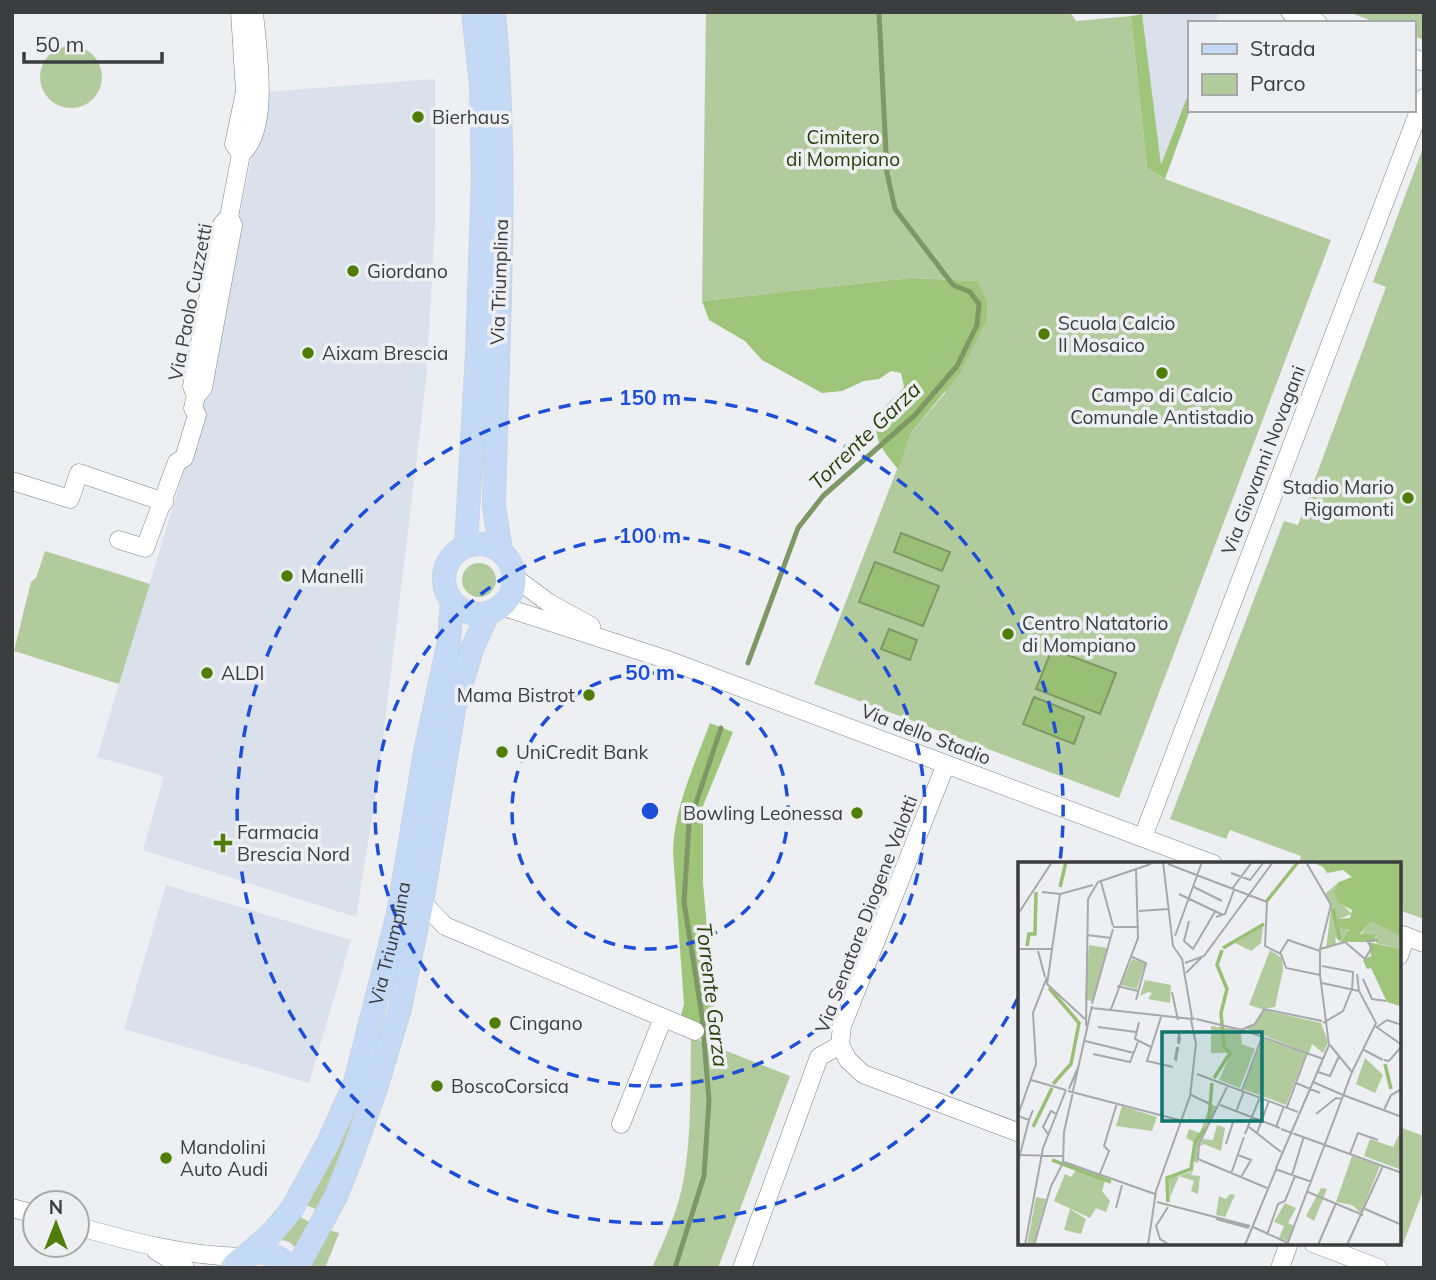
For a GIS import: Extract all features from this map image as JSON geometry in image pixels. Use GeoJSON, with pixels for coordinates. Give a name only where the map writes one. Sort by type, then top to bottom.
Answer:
{"type":"FeatureCollection","features":[{"type":"Feature","properties":{"kind":"main road","name":"Via Triumplina"},"geometry":{"type":"LineString","coordinates":[[241,1260],[273,1232],[294,1205],[328,1143],[355,1083],[398,914],[425,752],[449,641],[452,602],[444,585],[444,573],[455,552],[466,546],[477,367],[483,178],[481,84],[473,12]]}},
{"type":"Feature","properties":{"kind":"main road","name":"Via Triumplina"},"geometry":{"type":"LineString","coordinates":[[297,1268],[336,1196],[375,1091],[398,1012],[422,902],[454,709],[472,649],[494,609],[511,593],[514,577],[510,563],[501,551],[494,507],[502,178],[500,84],[494,12]]}},
{"type":"Feature","properties":{"kind":"main road"},"geometry":{"type":"LineString","coordinates":[[466,546],[484,544],[501,551]]}},
{"type":"Feature","properties":{"kind":"main road"},"geometry":{"type":"LineString","coordinates":[[452,602],[468,613],[494,609]]}},
{"type":"Feature","properties":{"kind":"main road"},"geometry":{"type":"LineString","coordinates":[[241,1260],[267,1252],[275,1255],[290,1268]]}},
{"type":"Feature","properties":{"kind":"street","name":"Via Paolo Cuzzetti"},"geometry":{"type":"LineString","coordinates":[[240,12],[245,92],[234,144],[241,154]]}},
{"type":"Feature","properties":{"kind":"street","name":"Via Paolo Cuzzetti"},"geometry":{"type":"LineString","coordinates":[[119,540],[145,548],[177,462],[184,458],[197,415],[192,386],[222,223],[229,216],[241,154],[250,146],[261,94],[254,12]]}},
{"type":"Feature","properties":{"kind":"street"},"geometry":{"type":"LineString","coordinates":[[1290,12],[1313,21]]}},
{"type":"Feature","properties":{"kind":"street","name":"Via Giovanni Novagani"},"geometry":{"type":"LineString","coordinates":[[1143,837],[1424,98]]}},
{"type":"Feature","properties":{"kind":"street"},"geometry":{"type":"LineString","coordinates":[[12,481],[71,499],[79,473],[164,502]]}},
{"type":"Feature","properties":{"kind":"street","name":"Via dello Stadio"},"geometry":{"type":"LineString","coordinates":[[514,577],[550,603],[625,644]]}},
{"type":"Feature","properties":{"kind":"street","name":"Via dello Stadio"},"geometry":{"type":"LineString","coordinates":[[494,609],[625,644],[1143,837],[1175,857],[1207,862]]}},
{"type":"Feature","properties":{"kind":"street","name":"Via Senatore Diogene Valotti"},"geometry":{"type":"LineString","coordinates":[[741,1268],[820,1057],[840,1045],[842,1027],[946,764]]}},
{"type":"Feature","properties":{"kind":"street","name":"Via Triumplina"},"geometry":{"type":"LineString","coordinates":[[422,902],[445,926],[695,1031]]}},
{"type":"Feature","properties":{"kind":"street"},"geometry":{"type":"LineString","coordinates":[[1403,935],[1424,943]]}},
{"type":"Feature","properties":{"kind":"street"},"geometry":{"type":"LineString","coordinates":[[621,1124],[663,1018]]}},
{"type":"Feature","properties":{"kind":"street"},"geometry":{"type":"LineString","coordinates":[[840,1045],[848,1059],[863,1074],[1018,1132]]}},
{"type":"Feature","properties":{"kind":"street"},"geometry":{"type":"LineString","coordinates":[[91,1230],[144,1244],[241,1260]]}},
{"type":"Feature","properties":{"kind":"street"},"geometry":{"type":"LineString","coordinates":[[144,1244],[184,1268]]}},
{"type":"Feature","properties":{"kind":"street"},"geometry":{"type":"LineString","coordinates":[[1280,1268],[1288,1245]]}},
{"type":"Feature","properties":{"kind":"street"},"geometry":{"type":"LineString","coordinates":[[1318,1245],[1378,1268]]}},
{"type":"Feature","properties":{"kind":"shaded area"},"geometry":{"type":"Polygon","coordinates":[[[1141,12],[1219,12],[1216,21],[1188,21],[1188,95],[1161,167],[1141,12]]]}},
{"type":"Feature","properties":{"kind":"shaded area"},"geometry":{"type":"Polygon","coordinates":[[[1142,14],[1161,165],[1188,95],[1189,112],[1165,179],[1147,168],[1131,16],[1142,14]]]}},
{"type":"Feature","properties":{"kind":"shaded area"},"geometry":{"type":"Polygon","coordinates":[[[435,79],[435,225],[426,381],[378,780],[356,917],[143,850],[164,776],[97,757],[202,411],[240,210],[266,92],[435,79]]]}},
{"type":"Feature","properties":{"kind":"shaded area"},"geometry":{"type":"Polygon","coordinates":[[[910,278],[977,281],[987,302],[986,321],[960,373],[911,433],[898,469],[878,440],[876,424],[885,407],[904,387],[901,373],[891,371],[879,379],[864,381],[842,391],[822,393],[762,360],[745,341],[709,320],[702,301],[910,278]]]}},
{"type":"Feature","properties":{"kind":"shaded area"},"geometry":{"type":"Polygon","coordinates":[[[901,533],[950,552],[942,571],[894,552],[901,533]]]}},
{"type":"Feature","properties":{"kind":"shaded area"},"geometry":{"type":"Polygon","coordinates":[[[875,562],[939,586],[923,626],[859,602],[875,562]]]}},
{"type":"Feature","properties":{"kind":"shaded area"},"geometry":{"type":"Polygon","coordinates":[[[889,629],[917,640],[910,660],[881,649],[889,629]]]}},
{"type":"Feature","properties":{"kind":"shaded area"},"geometry":{"type":"Polygon","coordinates":[[[1052,649],[1116,673],[1100,714],[1036,689],[1052,649]]]}},
{"type":"Feature","properties":{"kind":"shaded area"},"geometry":{"type":"Polygon","coordinates":[[[1034,697],[1084,717],[1074,744],[1023,724],[1034,697]]]}},
{"type":"Feature","properties":{"kind":"shaded area"},"geometry":{"type":"Polygon","coordinates":[[[710,723],[733,732],[703,806],[703,883],[717,1040],[679,1023],[684,1004],[673,852],[681,802],[710,723]]]}},
{"type":"Feature","properties":{"kind":"shaded area"},"geometry":{"type":"Polygon","coordinates":[[[166,885],[351,940],[309,1083],[124,1029],[166,885]]]}},
{"type":"Feature","properties":{"kind":"green space","name":"Cimitero di Mompiano"},"geometry":{"type":"Polygon","coordinates":[[[706,12],[1070,12],[1076,21],[1131,16],[1147,168],[1165,179],[1331,240],[1119,798],[814,684],[911,433],[945,393],[977,281],[910,278],[702,301],[706,12]]]}},
{"type":"Feature","properties":{"kind":"green space"},"geometry":{"type":"Polygon","coordinates":[[[1349,12],[1424,12],[1424,40],[1415,37],[1415,21],[1372,21],[1349,12]]]}},
{"type":"Feature","properties":{"kind":"green space"},"geometry":{"type":"Polygon","coordinates":[[[65,46],[77,46],[93,55],[100,65],[100,89],[93,99],[77,108],[65,108],[54,103],[45,94],[40,83],[40,71],[45,60],[54,51],[65,46]]]}},
{"type":"Feature","properties":{"kind":"green space","name":"Stadio Mario Rigamonti"},"geometry":{"type":"Polygon","coordinates":[[[1424,145],[1424,919],[1401,911],[1401,862],[1299,862],[1301,856],[1230,830],[1226,839],[1170,819],[1284,521],[1298,525],[1386,287],[1373,282],[1424,145]]]}},
{"type":"Feature","properties":{"kind":"green space"},"geometry":{"type":"Polygon","coordinates":[[[45,551],[150,584],[119,684],[14,651],[31,582],[36,578],[45,551]]]}},
{"type":"Feature","properties":{"kind":"green space"},"geometry":{"type":"Polygon","coordinates":[[[479,563],[491,568],[496,580],[491,592],[479,597],[467,592],[462,580],[467,568],[479,563]]]}},
{"type":"Feature","properties":{"kind":"green space"},"geometry":{"type":"Polygon","coordinates":[[[691,1037],[790,1076],[718,1268],[652,1268],[675,1212],[687,1160],[691,1037]]]}},
{"type":"Feature","properties":{"kind":"green space"},"geometry":{"type":"Polygon","coordinates":[[[358,1098],[362,1099],[345,1151],[318,1210],[306,1205],[335,1153],[358,1098]]]}},
{"type":"Feature","properties":{"kind":"green space"},"geometry":{"type":"Polygon","coordinates":[[[1401,1128],[1424,1136],[1424,1189],[1403,1244],[1401,1128]]]}},
{"type":"Feature","properties":{"kind":"green space"},"geometry":{"type":"Polygon","coordinates":[[[298,1216],[310,1222],[296,1248],[289,1242],[278,1239],[298,1216]]]}},
{"type":"Feature","properties":{"kind":"green space"},"geometry":{"type":"Polygon","coordinates":[[[325,1229],[339,1233],[325,1268],[311,1268],[325,1229]]]}},
{"type":"Feature","properties":{"kind":"waterway","name":"Torrente Garza"},"geometry":{"type":"LineString","coordinates":[[748,663],[798,528],[823,496],[915,415],[957,366],[977,325],[979,304],[970,292],[953,285],[895,209],[887,173],[879,12]]}},
{"type":"Feature","properties":{"kind":"waterway","name":"Torrente Garza"},"geometry":{"type":"LineString","coordinates":[[675,1268],[704,1176],[709,1100],[702,1016],[684,902],[689,824],[721,728]]}},
{"type":"Feature","properties":{"kind":"place","name":"Bierhaus"},"geometry":{"type":"Point","coordinates":[418,117]}},
{"type":"Feature","properties":{"kind":"place","name":"Giordano"},"geometry":{"type":"Point","coordinates":[353,271]}},
{"type":"Feature","properties":{"kind":"place","name":"Scuola Calcio Il Mosaico"},"geometry":{"type":"Point","coordinates":[1044,334]}},
{"type":"Feature","properties":{"kind":"place","name":"Aixam Brescia"},"geometry":{"type":"Point","coordinates":[308,353]}},
{"type":"Feature","properties":{"kind":"place","name":"Campo di Calcio Comunale Antistadio"},"geometry":{"type":"Point","coordinates":[1162,373]}},
{"type":"Feature","properties":{"kind":"place","name":"Stadio Mario Rigamonti"},"geometry":{"type":"Point","coordinates":[1408,498]}},
{"type":"Feature","properties":{"kind":"place","name":"Manelli"},"geometry":{"type":"Point","coordinates":[287,576]}},
{"type":"Feature","properties":{"kind":"place","name":"Centro Natatorio di Mompiano"},"geometry":{"type":"Point","coordinates":[1008,634]}},
{"type":"Feature","properties":{"kind":"place","name":"ALDI"},"geometry":{"type":"Point","coordinates":[207,673]}},
{"type":"Feature","properties":{"kind":"place","name":"Mama Bistrot"},"geometry":{"type":"Point","coordinates":[589,695]}},
{"type":"Feature","properties":{"kind":"place","name":"UniCredit Bank"},"geometry":{"type":"Point","coordinates":[502,752]}},
{"type":"Feature","properties":{"kind":"place","name":"Bowling Leonessa"},"geometry":{"type":"Point","coordinates":[857,813]}},
{"type":"Feature","properties":{"kind":"place","name":"Farmacia Brescia Nord"},"geometry":{"type":"Point","coordinates":[223,843]}},
{"type":"Feature","properties":{"kind":"place","name":"Cingano"},"geometry":{"type":"Point","coordinates":[495,1023]}},
{"type":"Feature","properties":{"kind":"place","name":"BoscoCorsica"},"geometry":{"type":"Point","coordinates":[437,1086]}},
{"type":"Feature","properties":{"kind":"place","name":"Mandolini Auto Audi"},"geometry":{"type":"Point","coordinates":[166,1158]}}]}
